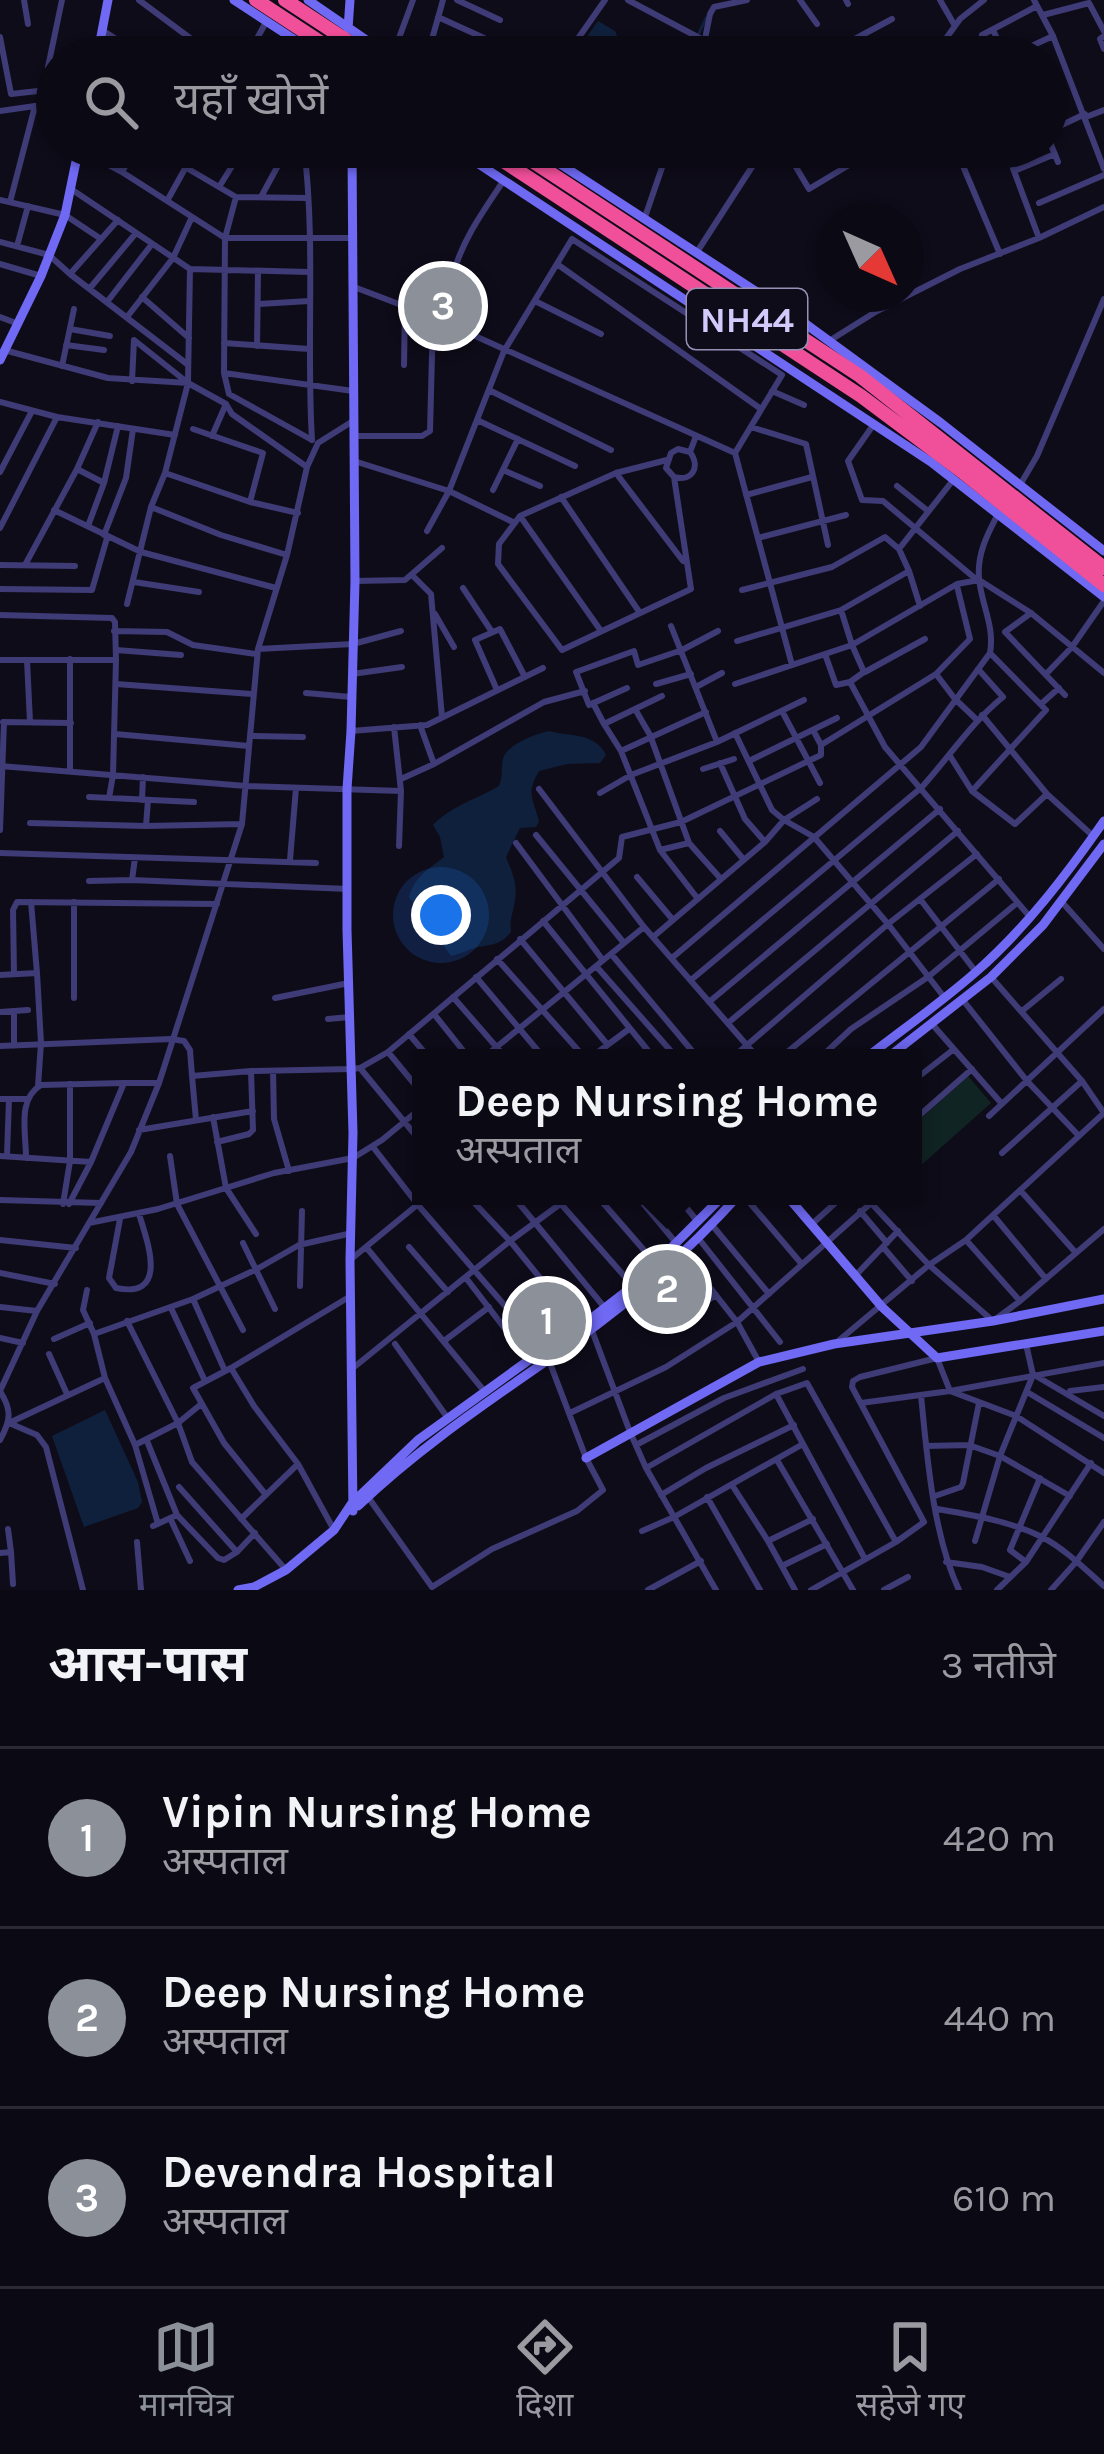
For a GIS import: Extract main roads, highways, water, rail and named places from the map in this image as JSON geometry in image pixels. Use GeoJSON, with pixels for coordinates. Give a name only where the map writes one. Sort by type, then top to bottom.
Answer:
{"type":"FeatureCollection","features":[{"type":"Feature","properties":{"kind":"highway"},"geometry":{"type":"LineString","coordinates":[[256,0],[334,36]]}},
{"type":"Feature","properties":{"kind":"highway"},"geometry":{"type":"LineString","coordinates":[[285,0],[338,36]]}},
{"type":"Feature","properties":{"kind":"highway","name":"NH44"},"geometry":{"type":"LineString","coordinates":[[513,168],[1104,568]]}},
{"type":"Feature","properties":{"kind":"highway","name":"NH44"},"geometry":{"type":"LineString","coordinates":[[544,168],[863,372],[1104,585]]}},
{"type":"Feature","properties":{"kind":"water"},"geometry":{"type":"Polygon","coordinates":[[[598,21],[617,36],[588,36],[598,21]]]}},
{"type":"Feature","properties":{"kind":"water"},"geometry":{"type":"Polygon","coordinates":[[[549,731],[589,739],[606,755],[600,763],[539,771],[532,792],[539,822],[536,827],[520,828],[506,857],[516,888],[511,932],[496,943],[451,956],[409,897],[419,878],[444,857],[433,825],[499,786],[507,751],[549,731]]]}},
{"type":"Feature","properties":{"kind":"water"},"geometry":{"type":"Polygon","coordinates":[[[105,1410],[138,1482],[142,1502],[138,1508],[84,1527],[52,1436],[105,1410]]]}},
{"type":"Feature","properties":{"kind":"waterway"},"geometry":{"type":"LineString","coordinates":[[699,33],[706,18]]}},
{"type":"Feature","properties":{"kind":"place","name":"Devendra Hospital"},"geometry":{"type":"Point","coordinates":[443,306]}},
{"type":"Feature","properties":{"kind":"place","name":"Deep Nursing Home"},"geometry":{"type":"Point","coordinates":[667,1289]}},
{"type":"Feature","properties":{"kind":"place","name":"Vipin Nursing Home"},"geometry":{"type":"Point","coordinates":[547,1321]}}]}
